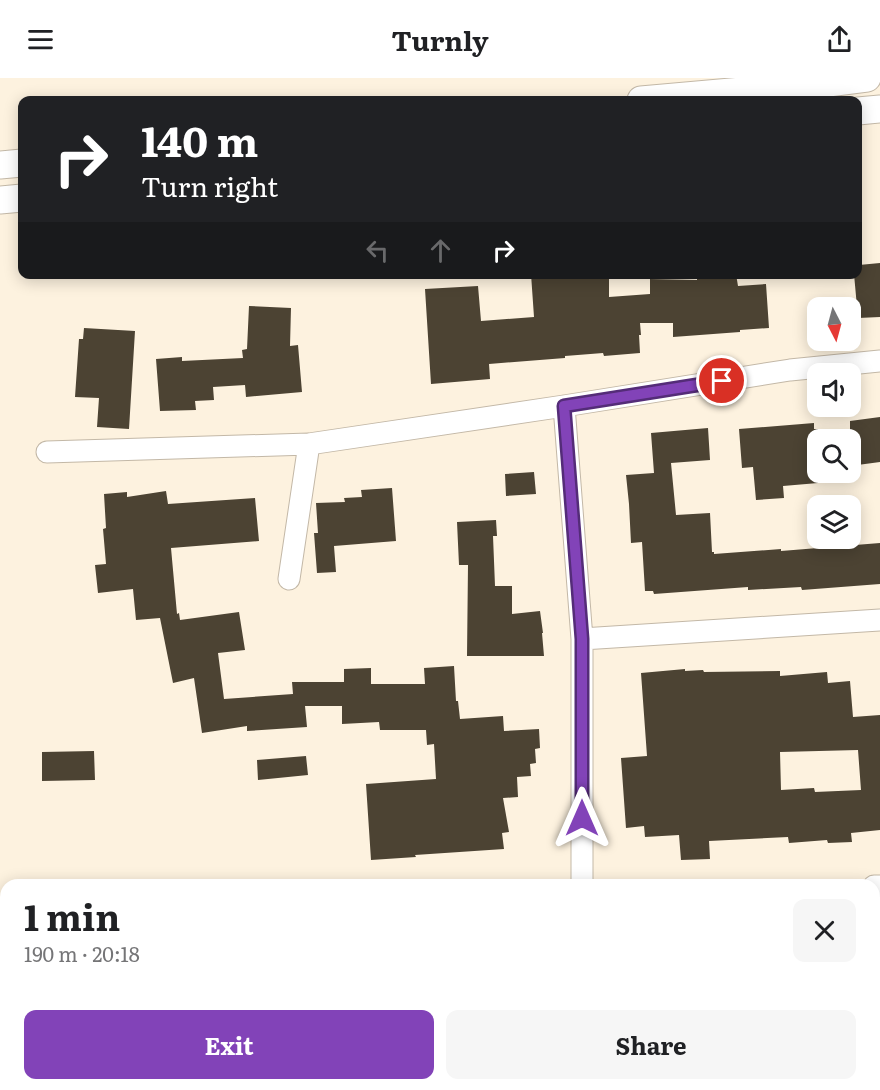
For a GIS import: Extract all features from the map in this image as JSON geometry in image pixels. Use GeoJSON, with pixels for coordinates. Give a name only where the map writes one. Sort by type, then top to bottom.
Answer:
{"type":"FeatureCollection","features":[{"type":"Feature","properties":{"kind":"main road"},"geometry":{"type":"LineString","coordinates":[[679,96],[867,78]]}},
{"type":"Feature","properties":{"kind":"main road"},"geometry":{"type":"LineString","coordinates":[[862,111],[880,109]]}},
{"type":"Feature","properties":{"kind":"main road"},"geometry":{"type":"LineString","coordinates":[[0,165],[18,163]]}},
{"type":"Feature","properties":{"kind":"main road"},"geometry":{"type":"LineString","coordinates":[[0,200],[18,198]]}},
{"type":"Feature","properties":{"kind":"street"},"geometry":{"type":"LineString","coordinates":[[47,452],[309,444],[790,370],[880,361]]}},
{"type":"Feature","properties":{"kind":"street"},"geometry":{"type":"LineString","coordinates":[[564,406],[582,639],[582,879]]}},
{"type":"Feature","properties":{"kind":"street"},"geometry":{"type":"LineString","coordinates":[[290,579],[309,444]]}},
{"type":"Feature","properties":{"kind":"street"},"geometry":{"type":"LineString","coordinates":[[582,639],[880,620]]}},
{"type":"Feature","properties":{"kind":"building"},"geometry":{"type":"Polygon","coordinates":[[[880,263],[880,317],[861,318],[861,297],[856,297],[854,279],[862,279],[862,265],[880,263]]]}},
{"type":"Feature","properties":{"kind":"building"},"geometry":{"type":"Polygon","coordinates":[[[531,279],[609,279],[609,297],[650,294],[650,279],[737,279],[738,286],[766,284],[769,328],[673,337],[673,323],[640,323],[640,353],[604,356],[603,353],[489,364],[490,379],[431,384],[425,289],[478,286],[481,321],[534,317],[531,279]]]}},
{"type":"Feature","properties":{"kind":"building"},"geometry":{"type":"Polygon","coordinates":[[[249,306],[291,308],[290,346],[298,345],[302,392],[246,397],[245,385],[213,387],[214,400],[195,401],[196,410],[160,411],[156,359],[182,357],[182,361],[243,358],[242,350],[247,349],[249,306]]]}},
{"type":"Feature","properties":{"kind":"building"},"geometry":{"type":"Polygon","coordinates":[[[84,328],[135,331],[129,429],[97,427],[99,398],[75,397],[79,339],[83,339],[84,328]]]}},
{"type":"Feature","properties":{"kind":"building"},"geometry":{"type":"Polygon","coordinates":[[[880,417],[880,462],[861,465],[861,429],[850,429],[850,421],[880,417]]]}},
{"type":"Feature","properties":{"kind":"building"},"geometry":{"type":"Polygon","coordinates":[[[814,423],[814,429],[807,429],[807,483],[818,483],[783,486],[784,498],[756,500],[753,467],[742,468],[739,429],[814,423]]]}},
{"type":"Feature","properties":{"kind":"building"},"geometry":{"type":"Polygon","coordinates":[[[708,428],[710,460],[671,463],[676,515],[710,513],[714,554],[781,549],[781,551],[861,549],[861,545],[880,543],[880,584],[802,590],[801,587],[748,590],[748,587],[654,594],[653,591],[645,591],[642,542],[631,543],[626,475],[654,473],[651,433],[708,428]]]}},
{"type":"Feature","properties":{"kind":"building"},"geometry":{"type":"Polygon","coordinates":[[[534,472],[536,494],[506,496],[505,474],[534,472]]]}},
{"type":"Feature","properties":{"kind":"building"},"geometry":{"type":"Polygon","coordinates":[[[392,488],[396,541],[334,546],[336,572],[317,573],[314,533],[318,533],[316,503],[345,502],[344,498],[362,497],[361,490],[392,488]]]}},
{"type":"Feature","properties":{"kind":"building"},"geometry":{"type":"Polygon","coordinates":[[[166,491],[168,504],[255,498],[259,541],[171,548],[177,614],[179,613],[180,620],[239,612],[245,650],[218,653],[224,699],[293,694],[292,682],[344,682],[344,669],[371,668],[371,684],[425,684],[424,668],[454,666],[456,701],[458,701],[460,719],[503,716],[504,731],[539,729],[540,748],[535,749],[536,763],[530,764],[531,776],[517,777],[518,797],[503,798],[509,832],[502,833],[504,849],[371,860],[366,784],[436,779],[434,744],[427,745],[426,730],[380,730],[379,722],[342,724],[342,706],[305,706],[307,727],[247,731],[247,726],[202,733],[194,678],[173,683],[160,618],[136,620],[133,589],[98,593],[95,565],[106,564],[103,529],[106,528],[104,494],[127,492],[127,497],[166,491]]]}},
{"type":"Feature","properties":{"kind":"building"},"geometry":{"type":"Polygon","coordinates":[[[496,520],[497,536],[493,536],[495,586],[512,586],[512,614],[540,611],[544,656],[467,656],[468,565],[459,565],[457,522],[496,520]]]}},
{"type":"Feature","properties":{"kind":"building"},"geometry":{"type":"Polygon","coordinates":[[[685,669],[685,671],[703,670],[704,672],[780,671],[780,676],[827,672],[828,683],[850,681],[853,717],[880,715],[880,830],[851,833],[852,842],[828,843],[827,840],[789,843],[788,837],[709,841],[710,859],[681,860],[679,835],[645,837],[644,826],[626,828],[621,758],[647,756],[641,673],[685,669]],[[858,750],[780,752],[781,790],[814,788],[815,792],[861,790],[858,750]]]}},
{"type":"Feature","properties":{"kind":"building"},"geometry":{"type":"Polygon","coordinates":[[[94,751],[95,780],[42,781],[42,752],[94,751]]]}},
{"type":"Feature","properties":{"kind":"building"},"geometry":{"type":"Polygon","coordinates":[[[306,756],[308,775],[258,780],[257,760],[306,756]]]}},
{"type":"Feature","properties":{"kind":"route"},"geometry":{"type":"LineString","coordinates":[[582,818],[582,639],[564,406],[722,381]]}}]}
